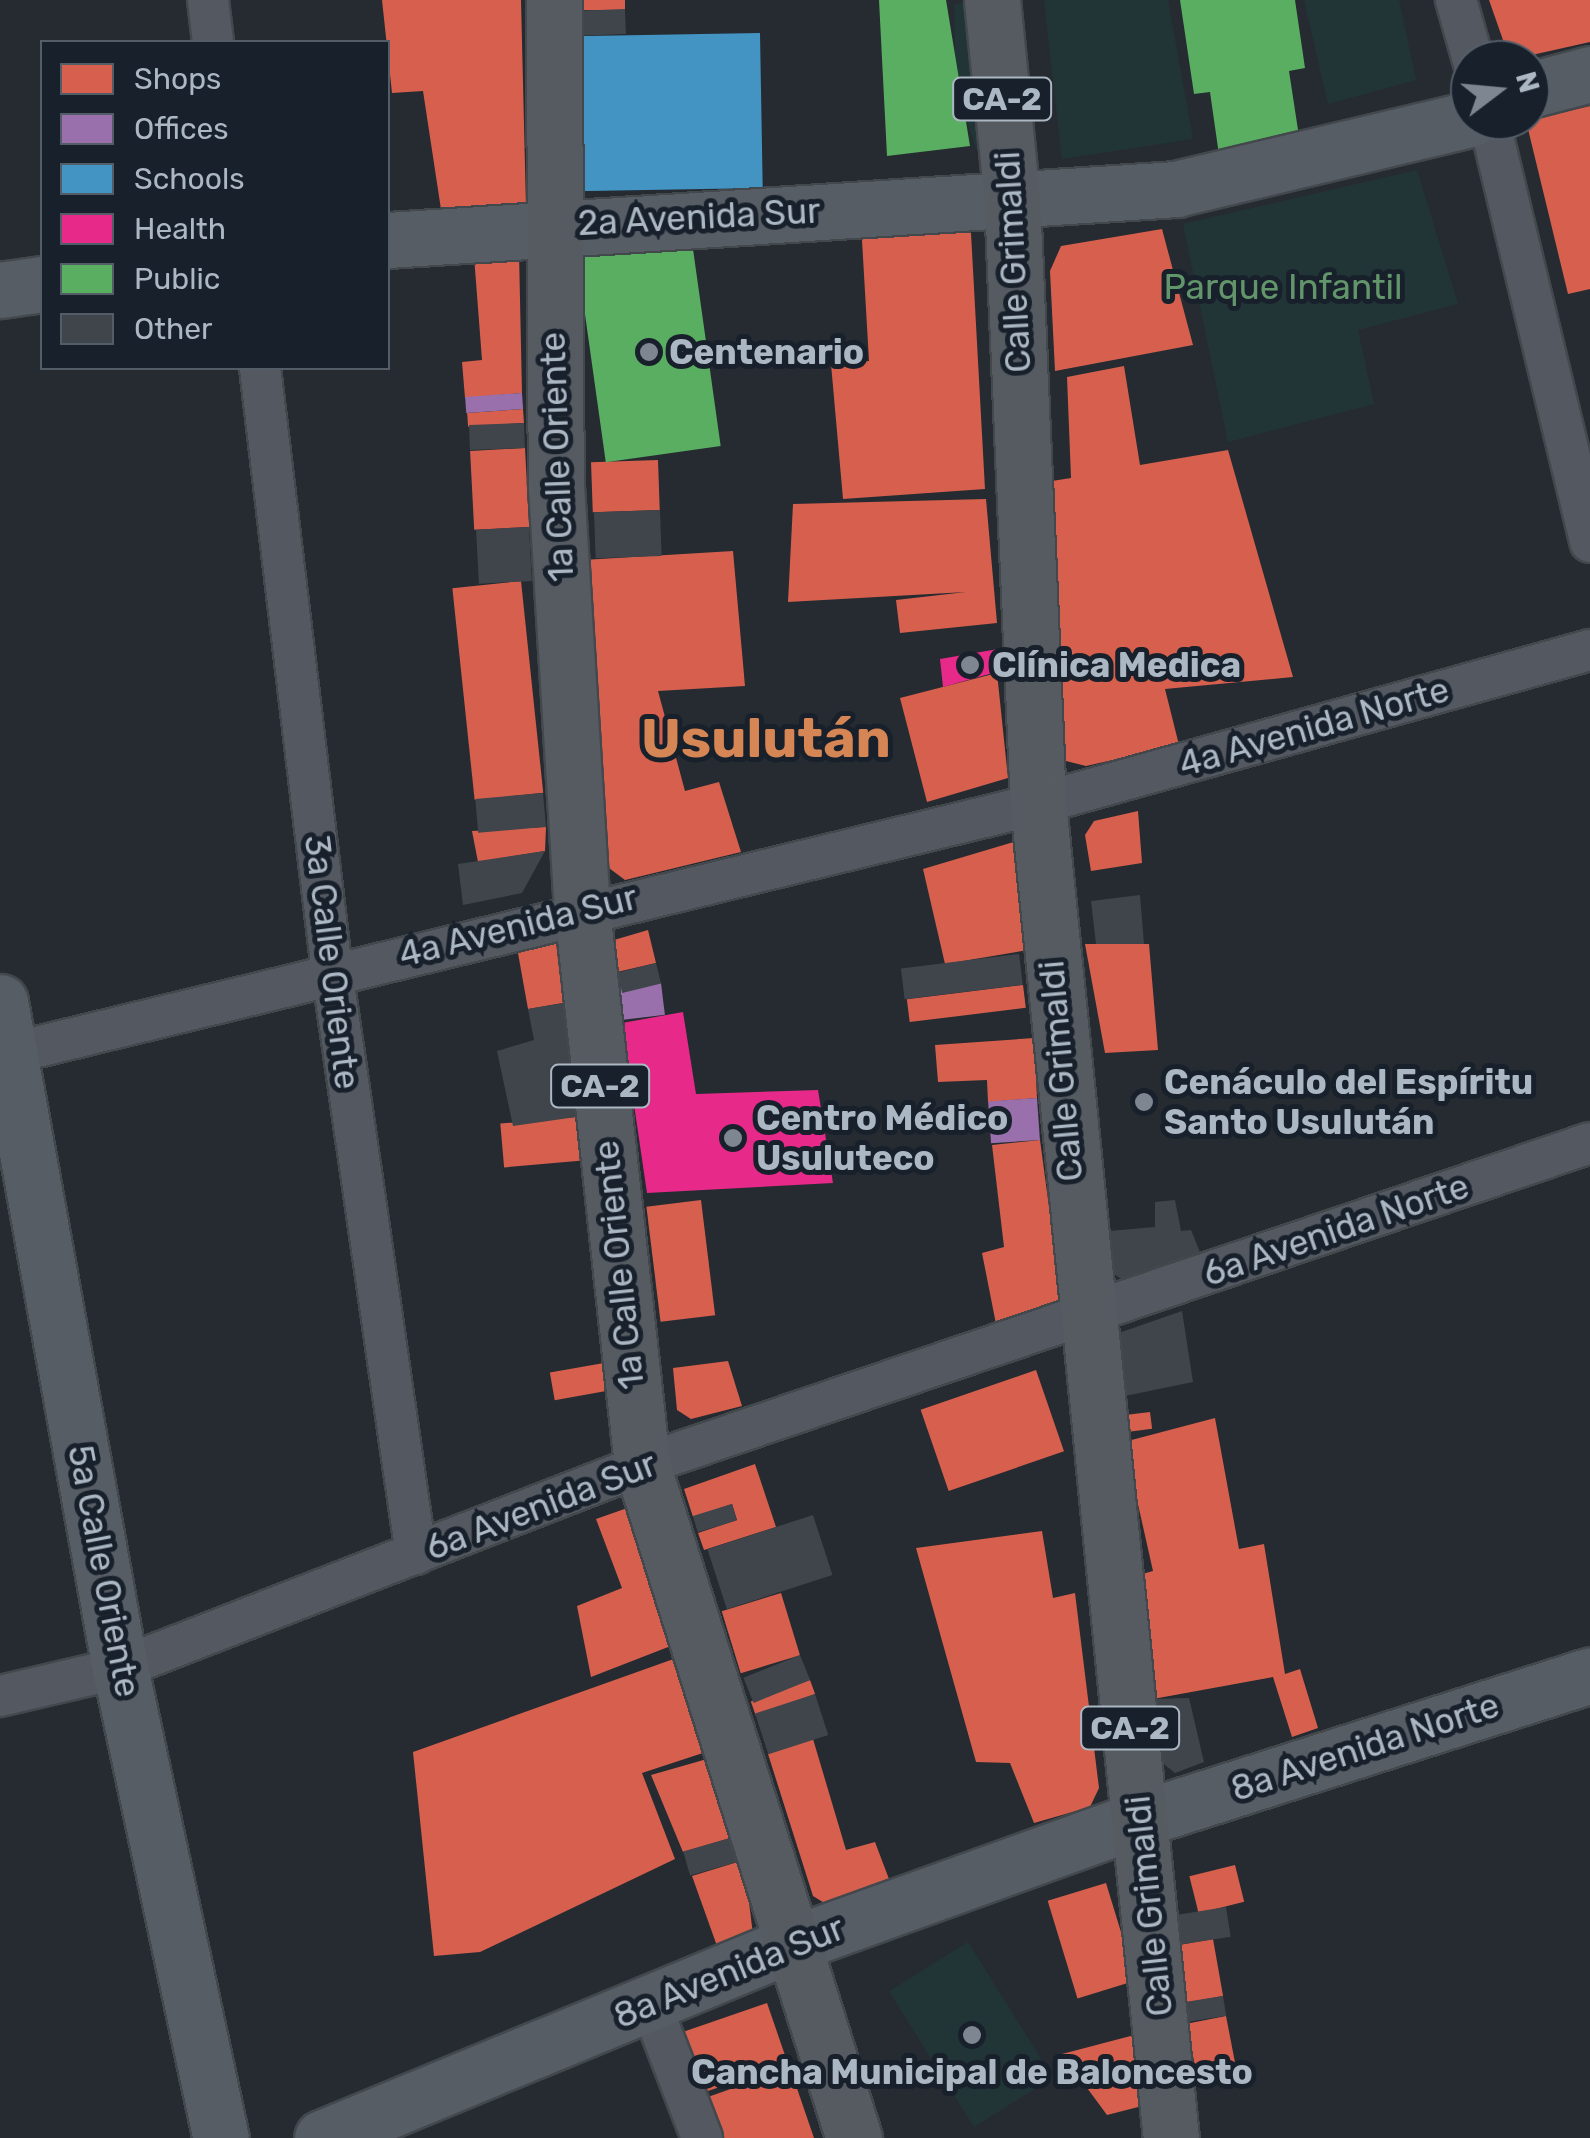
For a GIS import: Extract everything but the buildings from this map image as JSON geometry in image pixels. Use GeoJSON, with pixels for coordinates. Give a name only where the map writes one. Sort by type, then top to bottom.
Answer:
{"type":"FeatureCollection","features":[{"type":"Feature","properties":{"kind":"main road","name":"1a Calle Oriente"},"geometry":{"type":"LineString","coordinates":[[554,0],[549,226],[582,910],[642,1465],[787,1946],[854,2138]]}},
{"type":"Feature","properties":{"kind":"main road","name":"Calle Grimaldi"},"geometry":{"type":"LineString","coordinates":[[992,0],[1012,198],[1038,804],[1083,1318],[1172,2138]]}},
{"type":"Feature","properties":{"kind":"street"},"geometry":{"type":"LineString","coordinates":[[208,0],[213,40]]}},
{"type":"Feature","properties":{"kind":"street"},"geometry":{"type":"LineString","coordinates":[[235,0],[240,40]]}},
{"type":"Feature","properties":{"kind":"street"},"geometry":{"type":"LineString","coordinates":[[1456,0],[1467,40]]}},
{"type":"Feature","properties":{"kind":"street"},"geometry":{"type":"LineString","coordinates":[[1550,85],[1590,74]]}},
{"type":"Feature","properties":{"kind":"street","name":"2a Avenida Sur"},"geometry":{"type":"LineString","coordinates":[[390,240],[549,226],[1176,189],[1450,124]]}},
{"type":"Feature","properties":{"kind":"street"},"geometry":{"type":"LineString","coordinates":[[1494,140],[1590,542]]}},
{"type":"Feature","properties":{"kind":"street"},"geometry":{"type":"LineString","coordinates":[[0,290],[40,284]]}},
{"type":"Feature","properties":{"kind":"street","name":"3a Calle Oriente"},"geometry":{"type":"LineString","coordinates":[[260,370],[332,971],[416,1554]]}},
{"type":"Feature","properties":{"kind":"street","name":"4a Avenida Norte"},"geometry":{"type":"LineString","coordinates":[[1038,804],[1590,650]]}},
{"type":"Feature","properties":{"kind":"street","name":"4a Avenida Sur"},"geometry":{"type":"LineString","coordinates":[[3,1037],[332,971],[1038,804]]}},
{"type":"Feature","properties":{"kind":"street","name":"5a Calle Oriente"},"geometry":{"type":"LineString","coordinates":[[3,1037],[120,1668],[220,2138]]}},
{"type":"Feature","properties":{"kind":"street","name":"6a Avenida Norte"},"geometry":{"type":"LineString","coordinates":[[1083,1318],[1590,1143]]}},
{"type":"Feature","properties":{"kind":"street","name":"6a Avenida Sur"},"geometry":{"type":"LineString","coordinates":[[0,1696],[120,1668],[642,1465],[1083,1318]]}},
{"type":"Feature","properties":{"kind":"street","name":"8a Avenida Norte"},"geometry":{"type":"LineString","coordinates":[[1140,1819],[1590,1675]]}},
{"type":"Feature","properties":{"kind":"street","name":"8a Avenida Sur"},"geometry":{"type":"LineString","coordinates":[[322,2138],[787,1946],[1140,1819]]}},
{"type":"Feature","properties":{"kind":"street"},"geometry":{"type":"LineString","coordinates":[[650,2002],[702,2138]]}},
{"type":"Feature","properties":{"kind":"green space"},"geometry":{"type":"Polygon","coordinates":[[[979,0],[993,141],[976,149],[956,87],[954,4],[979,0]]]}},
{"type":"Feature","properties":{"kind":"green space"},"geometry":{"type":"Polygon","coordinates":[[[1044,0],[1168,0],[1193,139],[1062,159],[1044,0]]]}},
{"type":"Feature","properties":{"kind":"green space"},"geometry":{"type":"Polygon","coordinates":[[[1304,0],[1399,0],[1416,80],[1328,104],[1304,0]]]}},
{"type":"Feature","properties":{"kind":"green space","name":"Parque Infantil"},"geometry":{"type":"Polygon","coordinates":[[[1417,170],[1458,304],[1358,330],[1374,404],[1228,442],[1183,224],[1417,170]]]}},
{"type":"Feature","properties":{"kind":"green space","name":"Cancha Municipal de Baloncesto"},"geometry":{"type":"Polygon","coordinates":[[[968,1942],[1053,2078],[974,2127],[889,1991],[968,1942]]]}},
{"type":"Feature","properties":{"kind":"place","name":"Centenario"},"geometry":{"type":"Point","coordinates":[649,352]}},
{"type":"Feature","properties":{"kind":"place","name":"Clínica Medica"},"geometry":{"type":"Point","coordinates":[970,665]}},
{"type":"Feature","properties":{"kind":"place","name":"Cenáculo del Espíritu Santo Usulután"},"geometry":{"type":"Point","coordinates":[1144,1102]}},
{"type":"Feature","properties":{"kind":"place","name":"Centro Médico Usuluteco"},"geometry":{"type":"Point","coordinates":[733,1138]}},
{"type":"Feature","properties":{"kind":"place","name":"Cancha Municipal de Baloncesto"},"geometry":{"type":"Point","coordinates":[972,2035]}},
{"type":"Feature","properties":{"kind":"district","name":"Usulután"},"geometry":{"type":"Point","coordinates":[766,739]}}]}
